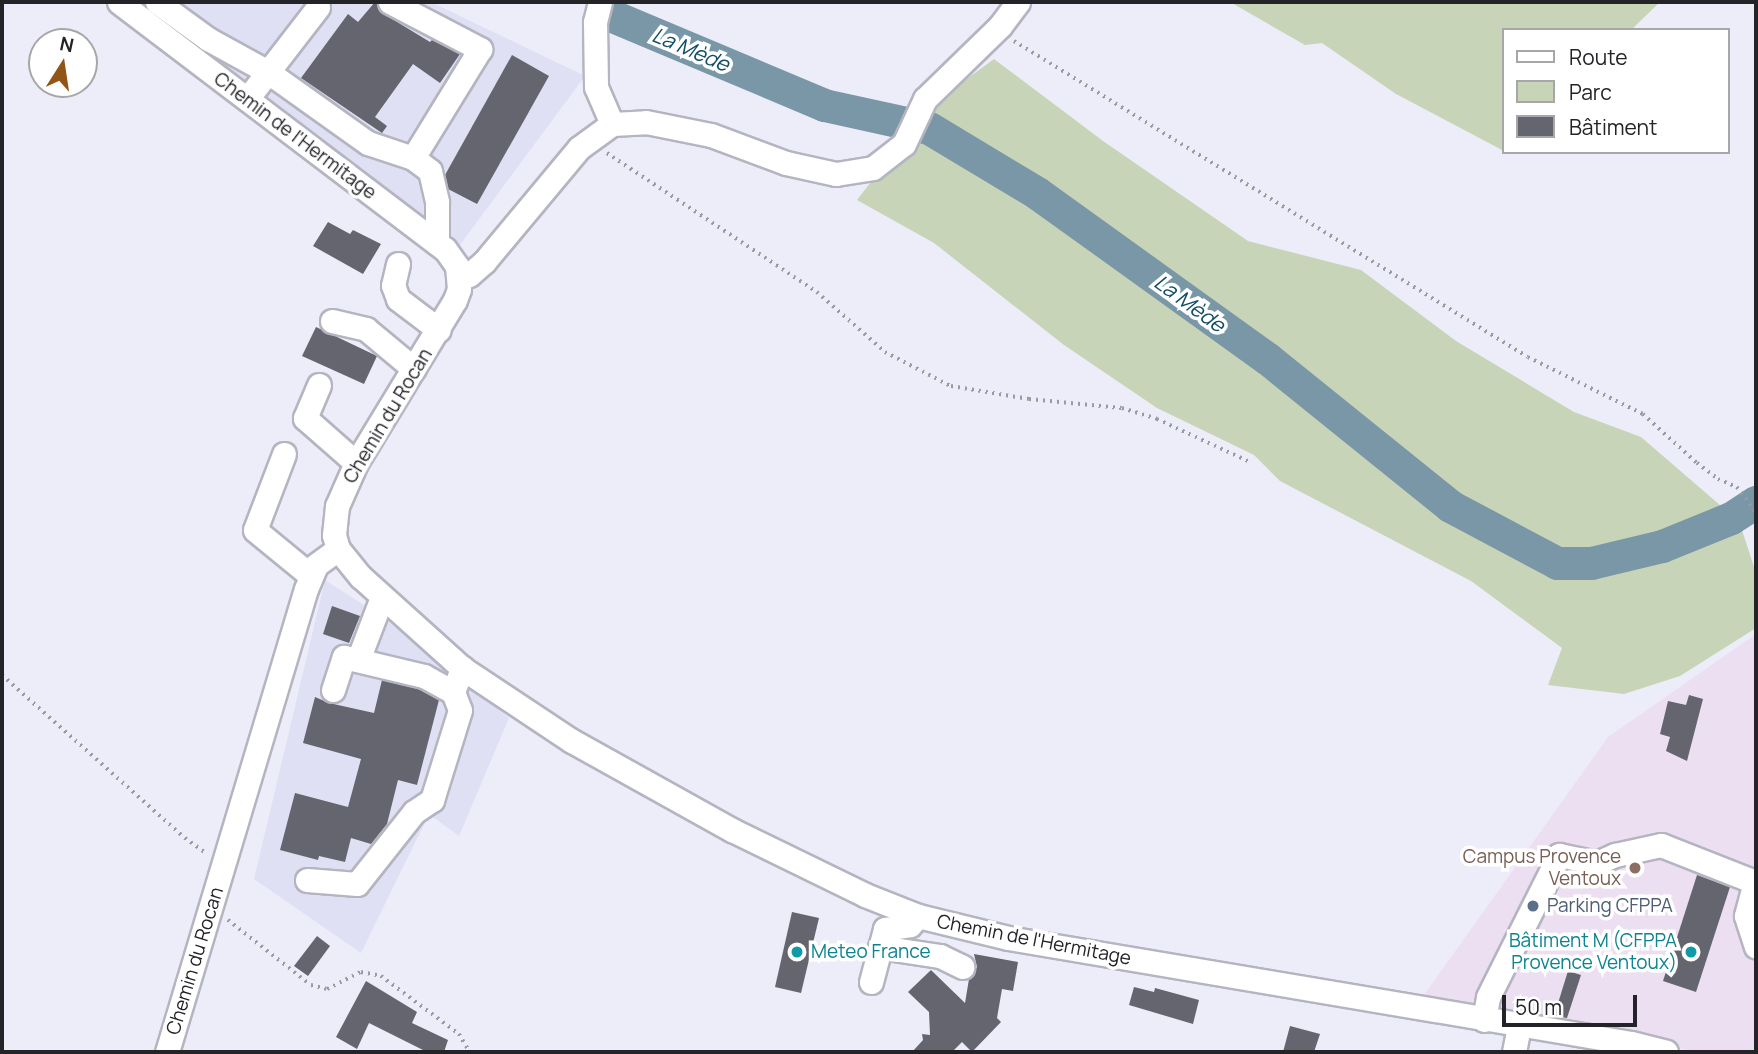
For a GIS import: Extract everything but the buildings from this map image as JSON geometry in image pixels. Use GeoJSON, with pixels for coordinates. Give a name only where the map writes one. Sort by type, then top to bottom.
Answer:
{"type":"FeatureCollection","features":[{"type":"Feature","properties":{"kind":"street","name":"Chemin de l'Hermitage"},"geometry":{"type":"LineString","coordinates":[[119,2],[437,243],[452,257],[459,279]]}},
{"type":"Feature","properties":{"kind":"street"},"geometry":{"type":"LineString","coordinates":[[157,2],[208,38],[268,72],[368,143],[413,158],[430,170],[437,202],[437,243]]}},
{"type":"Feature","properties":{"kind":"street"},"geometry":{"type":"LineString","coordinates":[[390,2],[480,49],[413,158]]}},
{"type":"Feature","properties":{"kind":"street"},"geometry":{"type":"LineString","coordinates":[[600,2],[595,22],[596,87],[612,124]]}},
{"type":"Feature","properties":{"kind":"street"},"geometry":{"type":"LineString","coordinates":[[459,279],[469,275],[484,262],[579,148],[612,124],[646,122],[711,135],[786,163],[836,174],[873,168],[904,144],[925,99],[1000,26],[1018,2]]}},
{"type":"Feature","properties":{"kind":"street"},"geometry":{"type":"LineString","coordinates":[[247,99],[319,4]]}},
{"type":"Feature","properties":{"kind":"street"},"geometry":{"type":"LineString","coordinates":[[398,264],[393,285],[398,299],[439,330]]}},
{"type":"Feature","properties":{"kind":"street","name":"Chemin du Rocan"},"geometry":{"type":"LineString","coordinates":[[167,1052],[311,576],[316,565],[338,549],[334,535],[337,506],[356,463],[456,300],[459,279]]}},
{"type":"Feature","properties":{"kind":"street"},"geometry":{"type":"LineString","coordinates":[[332,321],[366,329],[414,369]]}},
{"type":"Feature","properties":{"kind":"street"},"geometry":{"type":"LineString","coordinates":[[319,385],[304,418],[356,463]]}},
{"type":"Feature","properties":{"kind":"street"},"geometry":{"type":"LineString","coordinates":[[284,454],[255,530],[311,576]]}},
{"type":"Feature","properties":{"kind":"street","name":"Chemin de l'Hermitage"},"geometry":{"type":"LineString","coordinates":[[338,549],[382,597],[462,668],[572,741],[732,830],[865,895],[918,916],[1008,938],[1666,1052]]}},
{"type":"Feature","properties":{"kind":"street"},"geometry":{"type":"LineString","coordinates":[[358,660],[382,597]]}},
{"type":"Feature","properties":{"kind":"street"},"geometry":{"type":"LineString","coordinates":[[307,880],[357,884],[414,812],[432,800],[460,710],[453,692],[424,676],[344,657],[333,690]]}},
{"type":"Feature","properties":{"kind":"street"},"geometry":{"type":"LineString","coordinates":[[453,692],[462,668]]}},
{"type":"Feature","properties":{"kind":"street"},"geometry":{"type":"LineString","coordinates":[[1484,1020],[1488,997],[1559,855],[1597,863],[1615,855],[1661,845],[1756,882],[1746,916],[1756,946]]}},
{"type":"Feature","properties":{"kind":"street"},"geometry":{"type":"LineString","coordinates":[[872,982],[885,929],[910,925],[918,916]]}},
{"type":"Feature","properties":{"kind":"street"},"geometry":{"type":"LineString","coordinates":[[880,947],[940,956],[963,967]]}},
{"type":"Feature","properties":{"kind":"street"},"geometry":{"type":"LineString","coordinates":[[1514,1052],[1519,1026]]}},
{"type":"Feature","properties":{"kind":"path"},"geometry":{"type":"LineString","coordinates":[[1000,26],[1013,41],[1517,350],[1643,414],[1697,463],[1718,479],[1737,487],[1756,512]]}},
{"type":"Feature","properties":{"kind":"path"},"geometry":{"type":"LineString","coordinates":[[587,143],[817,292],[885,352],[940,381],[951,386],[1029,399],[1122,408],[1157,419],[1250,462]]}},
{"type":"Feature","properties":{"kind":"path"},"geometry":{"type":"LineString","coordinates":[[2,675],[185,838],[225,866]]}},
{"type":"Feature","properties":{"kind":"path"},"geometry":{"type":"LineString","coordinates":[[211,909],[252,936],[311,985],[327,989],[361,972],[381,976],[459,1034],[470,1052]]}},
{"type":"Feature","properties":{"kind":"shaded area"},"geometry":{"type":"Polygon","coordinates":[[[136,2],[431,2],[585,76],[457,249],[136,2]]]}},
{"type":"Feature","properties":{"kind":"shaded area"},"geometry":{"type":"Polygon","coordinates":[[[325,580],[381,616],[509,718],[459,836],[429,814],[361,953],[254,879],[325,580]]]}},
{"type":"Feature","properties":{"kind":"shaded area","name":"Campus Provence Ventoux"},"geometry":{"type":"Polygon","coordinates":[[[1756,634],[1756,1052],[1691,1052],[1658,1040],[1421,999],[1608,737],[1756,634]]]}},
{"type":"Feature","properties":{"kind":"green space"},"geometry":{"type":"Polygon","coordinates":[[[1230,2],[1660,2],[1633,28],[1502,28],[1502,150],[1396,94],[1322,43],[1305,45],[1230,2]]]}},
{"type":"Feature","properties":{"kind":"green space"},"geometry":{"type":"Polygon","coordinates":[[[994,59],[1103,141],[1248,241],[1361,270],[1456,341],[1574,412],[1641,437],[1728,512],[1657,542],[1591,555],[1560,556],[1454,501],[1268,349],[1038,184],[931,119],[938,100],[994,59]]]}},
{"type":"Feature","properties":{"kind":"green space"},"geometry":{"type":"Polygon","coordinates":[[[919,135],[933,138],[1043,204],[1269,368],[1449,514],[1557,571],[1598,570],[1670,552],[1740,524],[1756,573],[1756,628],[1680,676],[1624,694],[1548,685],[1562,648],[1471,581],[1280,481],[1254,455],[1157,408],[1064,345],[934,243],[857,200],[874,178],[919,135]]]}},
{"type":"Feature","properties":{"kind":"waterway","name":"La Mède"},"geometry":{"type":"LineString","coordinates":[[603,12],[824,105],[929,128],[1037,193],[1268,359],[1450,506],[1557,563],[1591,563],[1662,546],[1731,518],[1756,502]]}},
{"type":"Feature","properties":{"kind":"place","name":"Campus Provence Ventoux"},"geometry":{"type":"Point","coordinates":[1635,868]}},
{"type":"Feature","properties":{"kind":"place","name":"Parking CFPPA"},"geometry":{"type":"Point","coordinates":[1533,906]}},
{"type":"Feature","properties":{"kind":"place","name":"Meteo France"},"geometry":{"type":"Point","coordinates":[797,952]}},
{"type":"Feature","properties":{"kind":"place","name":"Bâtiment M (CFPPA Provence Ventoux)"},"geometry":{"type":"Point","coordinates":[1691,952]}}]}
